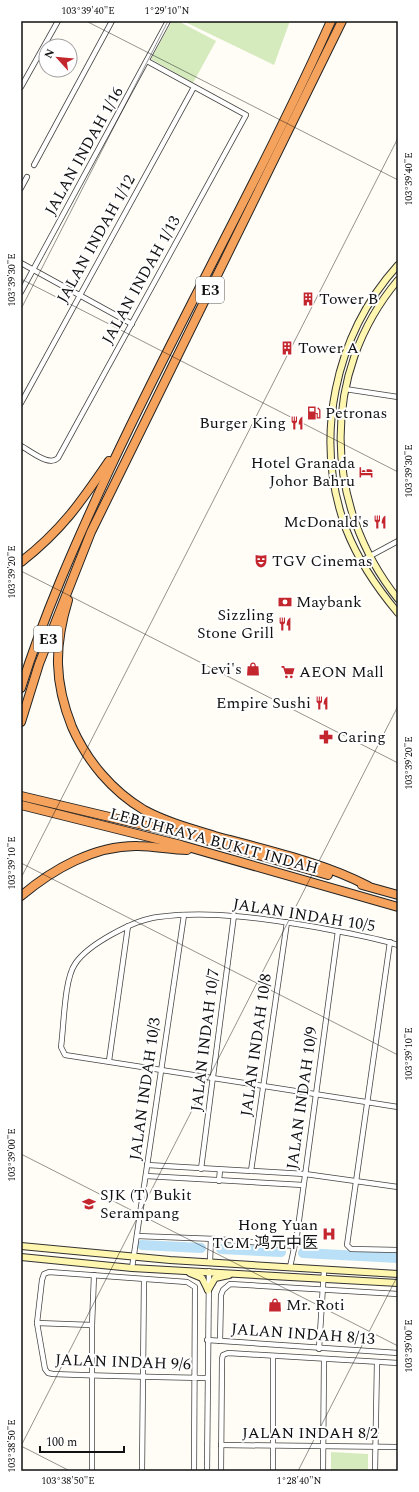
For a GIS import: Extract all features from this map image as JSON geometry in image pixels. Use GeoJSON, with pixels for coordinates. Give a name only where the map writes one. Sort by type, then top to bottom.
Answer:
{"type":"FeatureCollection","features":[{"type":"Feature","properties":{"kind":"highway","name":"E3"},"geometry":{"type":"LineString","coordinates":[[21,688],[43,624],[74,547],[128,430],[331,21]]}},
{"type":"Feature","properties":{"kind":"highway","name":"E3"},"geometry":{"type":"LineString","coordinates":[[21,722],[39,664],[80,559],[119,473],[342,21]]}},
{"type":"Feature","properties":{"kind":"highway"},"geometry":{"type":"LineString","coordinates":[[21,562],[47,541],[75,511],[128,430]]}},
{"type":"Feature","properties":{"kind":"highway"},"geometry":{"type":"LineString","coordinates":[[80,559],[65,608],[58,642],[57,677],[64,706],[78,740],[98,772],[121,794],[145,810],[170,821],[302,861],[351,878],[368,886]]}},
{"type":"Feature","properties":{"kind":"highway","name":"LEBUHRAYA BUKIT INDAH"},"geometry":{"type":"LineString","coordinates":[[21,796],[32,803],[398,907]]}},
{"type":"Feature","properties":{"kind":"highway","name":"LEBUHRAYA BUKIT INDAH"},"geometry":{"type":"LineString","coordinates":[[21,805],[32,803],[210,841],[398,895]]}},
{"type":"Feature","properties":{"kind":"highway"},"geometry":{"type":"LineString","coordinates":[[21,896],[45,877],[80,858],[114,848],[138,846],[170,850],[194,850]]}},
{"type":"Feature","properties":{"kind":"main road"},"geometry":{"type":"LineString","coordinates":[[398,266],[369,304],[356,325],[339,372],[332,410],[331,461],[336,495],[346,529],[361,561],[379,590],[398,613]]}},
{"type":"Feature","properties":{"kind":"main road"},"geometry":{"type":"LineString","coordinates":[[398,280],[366,327],[348,375],[340,426],[342,469],[354,520],[370,556],[386,583],[398,599]]}},
{"type":"Feature","properties":{"kind":"main road"},"geometry":{"type":"LineString","coordinates":[[21,1246],[170,1260],[210,1261],[398,1274]]}},
{"type":"Feature","properties":{"kind":"main road"},"geometry":{"type":"LineString","coordinates":[[21,1257],[132,1268],[209,1271],[398,1283]]}},
{"type":"Feature","properties":{"kind":"main road"},"geometry":{"type":"LineString","coordinates":[[170,1260],[203,1265],[209,1271]]}},
{"type":"Feature","properties":{"kind":"main road"},"geometry":{"type":"LineString","coordinates":[[209,1271],[214,1266],[229,1267],[247,1264]]}},
{"type":"Feature","properties":{"kind":"main road"},"geometry":{"type":"LineString","coordinates":[[169,1269],[200,1276],[208,1290],[218,1276],[248,1274]]}},
{"type":"Feature","properties":{"kind":"street"},"geometry":{"type":"LineString","coordinates":[[21,87],[58,21]]}},
{"type":"Feature","properties":{"kind":"street"},"geometry":{"type":"LineString","coordinates":[[34,165],[112,21]]}},
{"type":"Feature","properties":{"kind":"street","name":"JALAN INDAH 1/16"},"geometry":{"type":"LineString","coordinates":[[21,292],[168,21]]}},
{"type":"Feature","properties":{"kind":"street"},"geometry":{"type":"LineString","coordinates":[[147,61],[194,87]]}},
{"type":"Feature","properties":{"kind":"street","name":"JALAN INDAH 1/13"},"geometry":{"type":"LineString","coordinates":[[21,446],[48,461],[53,461],[58,458],[246,116],[194,87]]}},
{"type":"Feature","properties":{"kind":"street","name":"JALAN INDAH 1/12"},"geometry":{"type":"LineString","coordinates":[[21,403],[194,87]]}},
{"type":"Feature","properties":{"kind":"street"},"geometry":{"type":"LineString","coordinates":[[21,188],[27,177]]}},
{"type":"Feature","properties":{"kind":"street"},"geometry":{"type":"LineString","coordinates":[[21,263],[132,324]]}},
{"type":"Feature","properties":{"kind":"street"},"geometry":{"type":"LineString","coordinates":[[345,389],[398,397]]}},
{"type":"Feature","properties":{"kind":"street"},"geometry":{"type":"LineString","coordinates":[[361,561],[398,541]]}},
{"type":"Feature","properties":{"kind":"street","name":"JALAN INDAH 10/5"},"geometry":{"type":"LineString","coordinates":[[109,1061],[65,1055],[61,1047],[69,974],[75,963],[85,953],[128,926],[156,917],[184,915],[234,915],[287,922],[390,942],[398,945]]}},
{"type":"Feature","properties":{"kind":"street","name":"JALAN INDAH 10/3"},"geometry":{"type":"LineString","coordinates":[[132,1268],[184,915]]}},
{"type":"Feature","properties":{"kind":"street","name":"JALAN INDAH 10/7"},"geometry":{"type":"LineString","coordinates":[[201,1169],[234,915]]}},
{"type":"Feature","properties":{"kind":"street","name":"JALAN INDAH 10/8"},"geometry":{"type":"LineString","coordinates":[[251,1171],[287,922]]}},
{"type":"Feature","properties":{"kind":"street"},"geometry":{"type":"LineString","coordinates":[[128,926],[109,1061],[161,1071],[213,1077],[398,1107]]}},
{"type":"Feature","properties":{"kind":"street","name":"JALAN INDAH 10/9"},"geometry":{"type":"LineString","coordinates":[[290,1267],[297,1235],[338,932]]}},
{"type":"Feature","properties":{"kind":"street"},"geometry":{"type":"LineString","coordinates":[[390,942],[347,1243],[348,1248],[351,1249],[398,1250],[398,1244]]}},
{"type":"Feature","properties":{"kind":"street"},"geometry":{"type":"LineString","coordinates":[[147,1165],[305,1174],[398,1187]]}},
{"type":"Feature","properties":{"kind":"street"},"geometry":{"type":"LineString","coordinates":[[219,1181],[220,1170]]}},
{"type":"Feature","properties":{"kind":"street"},"geometry":{"type":"LineString","coordinates":[[146,1176],[303,1185]]}},
{"type":"Feature","properties":{"kind":"street"},"geometry":{"type":"LineString","coordinates":[[137,1236],[211,1239],[294,1246]]}},
{"type":"Feature","properties":{"kind":"street"},"geometry":{"type":"LineString","coordinates":[[210,1261],[211,1239]]}},
{"type":"Feature","properties":{"kind":"street"},"geometry":{"type":"LineString","coordinates":[[319,1349],[324,1270]]}},
{"type":"Feature","properties":{"kind":"street"},"geometry":{"type":"LineString","coordinates":[[206,1471],[209,1271]]}},
{"type":"Feature","properties":{"kind":"street","name":"JALAN INDAH 9/6"},"geometry":{"type":"LineString","coordinates":[[94,1275],[49,1272],[44,1274],[37,1324],[45,1369],[48,1373],[207,1378]]}},
{"type":"Feature","properties":{"kind":"street"},"geometry":{"type":"LineString","coordinates":[[92,1471],[92,1325],[94,1275],[187,1282],[195,1287],[194,1471]]}},
{"type":"Feature","properties":{"kind":"street"},"geometry":{"type":"LineString","coordinates":[[142,1471],[144,1279]]}},
{"type":"Feature","properties":{"kind":"street"},"geometry":{"type":"LineString","coordinates":[[220,1341],[221,1295],[223,1290],[230,1284],[398,1294]]}},
{"type":"Feature","properties":{"kind":"street"},"geometry":{"type":"LineString","coordinates":[[37,1324],[92,1325]]}},
{"type":"Feature","properties":{"kind":"street","name":"JALAN INDAH 8/13"},"geometry":{"type":"LineString","coordinates":[[207,1340],[319,1349],[398,1353]]}},
{"type":"Feature","properties":{"kind":"street"},"geometry":{"type":"LineString","coordinates":[[221,1471],[223,1354],[228,1353],[398,1363]]}},
{"type":"Feature","properties":{"kind":"street"},"geometry":{"type":"LineString","coordinates":[[273,1356],[273,1471]]}},
{"type":"Feature","properties":{"kind":"street"},"geometry":{"type":"LineString","coordinates":[[323,1471],[324,1359]]}},
{"type":"Feature","properties":{"kind":"street"},"geometry":{"type":"LineString","coordinates":[[375,1471],[377,1362]]}},
{"type":"Feature","properties":{"kind":"street","name":"JALAN INDAH 8/2"},"geometry":{"type":"LineString","coordinates":[[221,1445],[398,1447]]}},
{"type":"Feature","properties":{"kind":"green space"},"geometry":{"type":"Polygon","coordinates":[[[172,21],[178,21],[216,41],[193,83],[151,59],[172,21]]]}},
{"type":"Feature","properties":{"kind":"green space"},"geometry":{"type":"Polygon","coordinates":[[[183,21],[290,21],[274,65],[183,21]]]}},
{"type":"Feature","properties":{"kind":"green space"},"geometry":{"type":"Polygon","coordinates":[[[331,1452],[368,1454],[368,1471],[331,1471],[331,1452]]]}},
{"type":"Feature","properties":{"kind":"waterway"},"geometry":{"type":"LineString","coordinates":[[142,1245],[201,1248]]}},
{"type":"Feature","properties":{"kind":"waterway"},"geometry":{"type":"LineString","coordinates":[[221,1249],[281,1252]]}},
{"type":"Feature","properties":{"kind":"waterway"},"geometry":{"type":"LineString","coordinates":[[303,1253],[398,1258]]}},
{"type":"Feature","properties":{"kind":"place","name":"Tower B"},"geometry":{"type":"Point","coordinates":[308,299]}},
{"type":"Feature","properties":{"kind":"place","name":"Tower A"},"geometry":{"type":"Point","coordinates":[287,348]}},
{"type":"Feature","properties":{"kind":"place","name":"Petronas"},"geometry":{"type":"Point","coordinates":[314,413]}},
{"type":"Feature","properties":{"kind":"place","name":"Burger King"},"geometry":{"type":"Point","coordinates":[297,423]}},
{"type":"Feature","properties":{"kind":"place","name":"Hotel Granada Johor Bahru"},"geometry":{"type":"Point","coordinates":[366,472]}},
{"type":"Feature","properties":{"kind":"place","name":"McDonald's"},"geometry":{"type":"Point","coordinates":[380,522]}},
{"type":"Feature","properties":{"kind":"place","name":"TGV Cinemas"},"geometry":{"type":"Point","coordinates":[261,561]}},
{"type":"Feature","properties":{"kind":"place","name":"Maybank"},"geometry":{"type":"Point","coordinates":[285,602]}},
{"type":"Feature","properties":{"kind":"place","name":"Sizzling Stone Grill"},"geometry":{"type":"Point","coordinates":[285,624]}},
{"type":"Feature","properties":{"kind":"place","name":"Levi's"},"geometry":{"type":"Point","coordinates":[253,669]}},
{"type":"Feature","properties":{"kind":"place","name":"AEON Mall"},"geometry":{"type":"Point","coordinates":[288,672]}},
{"type":"Feature","properties":{"kind":"place","name":"Empire Sushi"},"geometry":{"type":"Point","coordinates":[322,703]}},
{"type":"Feature","properties":{"kind":"place","name":"Caring"},"geometry":{"type":"Point","coordinates":[326,737]}},
{"type":"Feature","properties":{"kind":"place","name":"SJK (T) Bukit Serampang"},"geometry":{"type":"Point","coordinates":[89,1204]}},
{"type":"Feature","properties":{"kind":"place","name":"Hong Yuan TCM 鸿元中医"},"geometry":{"type":"Point","coordinates":[329,1234]}},
{"type":"Feature","properties":{"kind":"place","name":"Mr. Roti"},"geometry":{"type":"Point","coordinates":[275,1305]}}]}
